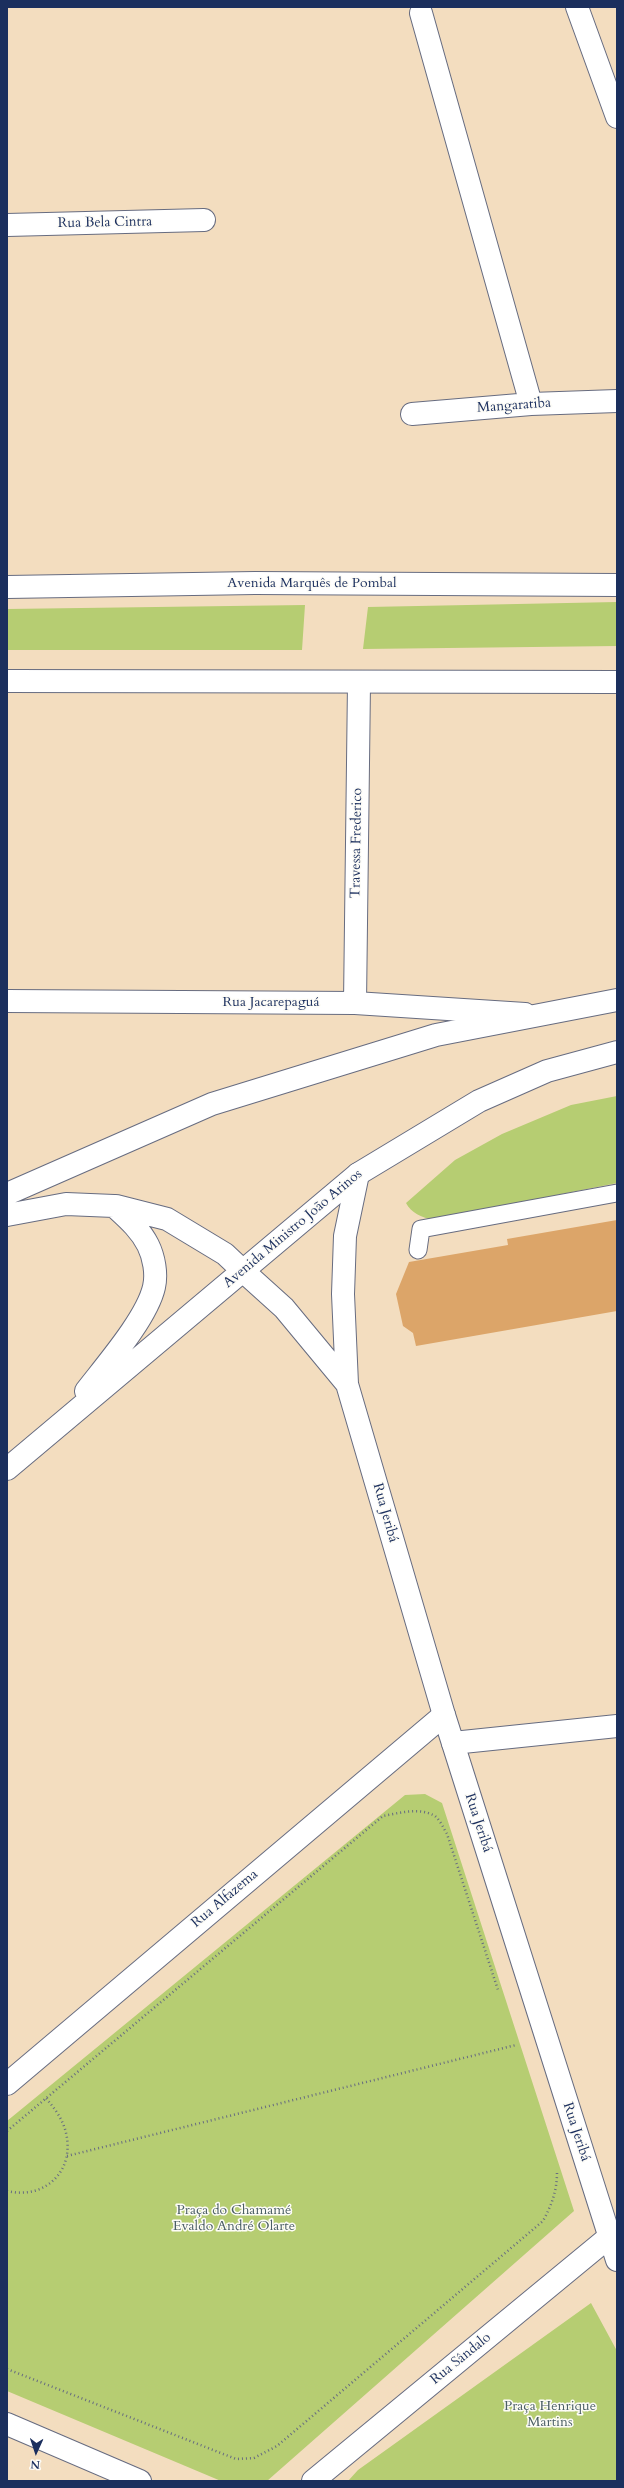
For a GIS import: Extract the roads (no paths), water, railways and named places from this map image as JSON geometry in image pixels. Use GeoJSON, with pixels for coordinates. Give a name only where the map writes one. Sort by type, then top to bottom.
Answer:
{"type":"FeatureCollection","features":[{"type":"Feature","properties":{"kind":"street"},"geometry":{"type":"LineString","coordinates":[[577,7],[617,117]]}},
{"type":"Feature","properties":{"kind":"street"},"geometry":{"type":"LineString","coordinates":[[421,13],[530,404]]}},
{"type":"Feature","properties":{"kind":"street","name":"Rua Bela Cintra"},"geometry":{"type":"LineString","coordinates":[[7,225],[204,220]]}},
{"type":"Feature","properties":{"kind":"street","name":"Mangaratiba"},"geometry":{"type":"LineString","coordinates":[[412,414],[530,404],[617,400]]}},
{"type":"Feature","properties":{"kind":"street","name":"Avenida Marquês de Pombal"},"geometry":{"type":"LineString","coordinates":[[7,587],[255,583],[617,585]]}},
{"type":"Feature","properties":{"kind":"street"},"geometry":{"type":"LineString","coordinates":[[7,681],[360,683],[617,682]]}},
{"type":"Feature","properties":{"kind":"street","name":"Travessa Frederico"},"geometry":{"type":"LineString","coordinates":[[355,1003],[360,683]]}},
{"type":"Feature","properties":{"kind":"street"},"geometry":{"type":"LineString","coordinates":[[7,1194],[212,1104],[436,1035],[617,1000]]}},
{"type":"Feature","properties":{"kind":"street","name":"Rua Jacarepaguá"},"geometry":{"type":"LineString","coordinates":[[7,1001],[355,1003],[535,1015]]}},
{"type":"Feature","properties":{"kind":"street","name":"Avenida Ministro João Arinos"},"geometry":{"type":"LineString","coordinates":[[7,1469],[358,1174],[479,1101],[547,1070],[617,1052]]}},
{"type":"Feature","properties":{"kind":"street"},"geometry":{"type":"LineString","coordinates":[[347,1384],[343,1294],[345,1236],[358,1174]]}},
{"type":"Feature","properties":{"kind":"street"},"geometry":{"type":"LineString","coordinates":[[7,1215],[66,1204],[114,1206],[167,1219],[225,1254],[243,1270],[284,1308],[347,1384]]}},
{"type":"Feature","properties":{"kind":"street"},"geometry":{"type":"LineString","coordinates":[[64,1421],[146,1308],[154,1286],[154,1265],[148,1245],[136,1226],[114,1206]]}},
{"type":"Feature","properties":{"kind":"street","name":"Rua Jeribá"},"geometry":{"type":"LineString","coordinates":[[347,1384],[444,1715],[615,2253]]}},
{"type":"Feature","properties":{"kind":"street","name":"Rua Alfazema"},"geometry":{"type":"LineString","coordinates":[[7,2084],[444,1715]]}},
{"type":"Feature","properties":{"kind":"street"},"geometry":{"type":"LineString","coordinates":[[453,1743],[617,1726]]}},
{"type":"Feature","properties":{"kind":"street","name":"Rua Sândalo"},"geometry":{"type":"LineString","coordinates":[[313,2481],[615,2253]]}},
{"type":"Feature","properties":{"kind":"street"},"geometry":{"type":"LineString","coordinates":[[7,2424],[140,2481]]}},
{"type":"Feature","properties":{"kind":"lane"},"geometry":{"type":"LineString","coordinates":[[418,1250],[421,1229],[617,1193]]}},
{"type":"Feature","properties":{"kind":"park label","name":"Praça do Chamamé Evaldo André Olarte"},"geometry":{"type":"Point","coordinates":[234,2220]}},
{"type":"Feature","properties":{"kind":"park label","name":"Praça Henrique Martins"},"geometry":{"type":"Point","coordinates":[550,2416]}}]}
